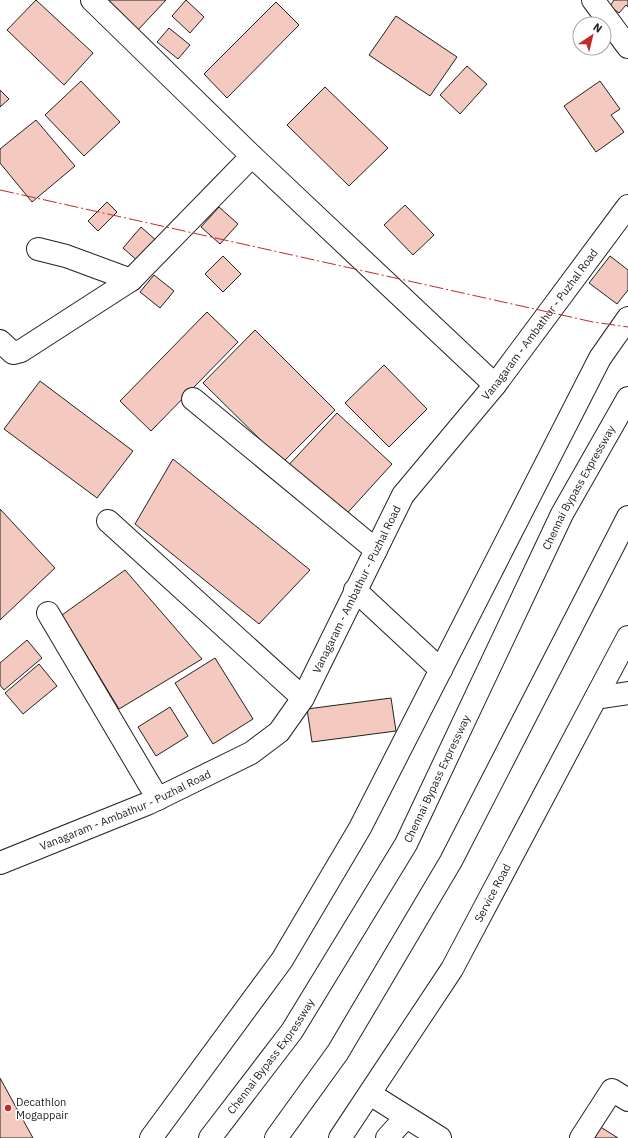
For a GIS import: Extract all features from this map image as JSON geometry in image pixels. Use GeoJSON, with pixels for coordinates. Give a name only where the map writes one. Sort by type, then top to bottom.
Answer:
{"type":"FeatureCollection","features":[{"type":"Feature","properties":{"kind":"main road"},"geometry":{"type":"LineString","coordinates":[[92,0],[252,156],[495,385]]}},
{"type":"Feature","properties":{"kind":"main road"},"geometry":{"type":"LineString","coordinates":[[593,0],[628,47]]}},
{"type":"Feature","properties":{"kind":"main road"},"geometry":{"type":"LineString","coordinates":[[0,341],[13,353],[21,351],[131,280],[252,156]]}},
{"type":"Feature","properties":{"kind":"main road","name":"Vanagaram - Ambathur - Puzhal Road"},"geometry":{"type":"LineString","coordinates":[[0,863],[158,799],[251,753],[279,732],[303,698],[403,495],[495,385],[628,206]]}},
{"type":"Feature","properties":{"kind":"main road"},"geometry":{"type":"LineString","coordinates":[[38,249],[66,256],[131,280]]}},
{"type":"Feature","properties":{"kind":"main road"},"geometry":{"type":"LineString","coordinates":[[152,1137],[282,960],[360,828],[600,358],[628,318]]}},
{"type":"Feature","properties":{"kind":"main road","name":"Chennai Bypass Expressway"},"geometry":{"type":"LineString","coordinates":[[210,1138],[292,1031],[406,844],[562,514],[628,398]]}},
{"type":"Feature","properties":{"kind":"main road"},"geometry":{"type":"LineString","coordinates":[[193,399],[376,550]]}},
{"type":"Feature","properties":{"kind":"main road"},"geometry":{"type":"LineString","coordinates":[[276,1138],[338,1052],[451,861],[628,516]]}},
{"type":"Feature","properties":{"kind":"main road"},"geometry":{"type":"LineString","coordinates":[[108,521],[303,698]]}},
{"type":"Feature","properties":{"kind":"main road"},"geometry":{"type":"LineString","coordinates":[[355,590],[441,670]]}},
{"type":"Feature","properties":{"kind":"main road"},"geometry":{"type":"LineString","coordinates":[[48,613],[158,799]]}},
{"type":"Feature","properties":{"kind":"main road","name":"Service Road"},"geometry":{"type":"LineString","coordinates":[[340,1138],[452,969],[628,637]]}},
{"type":"Feature","properties":{"kind":"main road"},"geometry":{"type":"LineString","coordinates":[[596,698],[628,694]]}},
{"type":"Feature","properties":{"kind":"main road"},"geometry":{"type":"LineString","coordinates":[[581,1138],[612,1090],[628,1100]]}},
{"type":"Feature","properties":{"kind":"main road"},"geometry":{"type":"LineString","coordinates":[[370,1094],[440,1138]]}},
{"type":"Feature","properties":{"kind":"main road"},"geometry":{"type":"LineString","coordinates":[[388,1138],[406,1117]]}},
{"type":"Feature","properties":{"kind":"building"},"geometry":{"type":"Polygon","coordinates":[[[36,0],[93,53],[64,85],[7,30],[36,0]]]}},
{"type":"Feature","properties":{"kind":"building"},"geometry":{"type":"Polygon","coordinates":[[[106,0],[166,0],[138,30],[106,0]]]}},
{"type":"Feature","properties":{"kind":"building"},"geometry":{"type":"Polygon","coordinates":[[[186,0],[204,17],[190,33],[172,16],[186,0]]]}},
{"type":"Feature","properties":{"kind":"building"},"geometry":{"type":"Polygon","coordinates":[[[614,0],[628,0],[628,7],[626,5],[619,13],[610,6],[614,0]]]}},
{"type":"Feature","properties":{"kind":"building"},"geometry":{"type":"Polygon","coordinates":[[[276,2],[299,25],[227,98],[204,74],[276,2]]]}},
{"type":"Feature","properties":{"kind":"building"},"geometry":{"type":"Polygon","coordinates":[[[396,16],[457,57],[430,96],[369,55],[396,16]]]}},
{"type":"Feature","properties":{"kind":"building"},"geometry":{"type":"Polygon","coordinates":[[[169,28],[190,45],[178,59],[157,42],[169,28]]]}},
{"type":"Feature","properties":{"kind":"building"},"geometry":{"type":"Polygon","coordinates":[[[467,66],[487,84],[460,114],[440,95],[467,66]]]}},
{"type":"Feature","properties":{"kind":"building"},"geometry":{"type":"Polygon","coordinates":[[[81,81],[120,122],[84,156],[45,115],[81,81]]]}},
{"type":"Feature","properties":{"kind":"building"},"geometry":{"type":"Polygon","coordinates":[[[600,81],[620,109],[611,115],[624,132],[596,152],[564,106],[600,81]]]}},
{"type":"Feature","properties":{"kind":"building"},"geometry":{"type":"Polygon","coordinates":[[[325,87],[388,148],[349,186],[287,125],[325,87]]]}},
{"type":"Feature","properties":{"kind":"building"},"geometry":{"type":"Polygon","coordinates":[[[0,90],[9,99],[0,107],[0,90]]]}},
{"type":"Feature","properties":{"kind":"building"},"geometry":{"type":"Polygon","coordinates":[[[36,120],[75,166],[32,202],[0,163],[0,149],[36,120]]]}},
{"type":"Feature","properties":{"kind":"building"},"geometry":{"type":"Polygon","coordinates":[[[107,202],[117,212],[98,231],[88,221],[107,202]]]}},
{"type":"Feature","properties":{"kind":"building"},"geometry":{"type":"Polygon","coordinates":[[[405,205],[434,235],[413,255],[384,225],[405,205]]]}},
{"type":"Feature","properties":{"kind":"building"},"geometry":{"type":"Polygon","coordinates":[[[219,207],[238,224],[220,244],[201,227],[219,207]]]}},
{"type":"Feature","properties":{"kind":"building"},"geometry":{"type":"Polygon","coordinates":[[[141,227],[158,242],[140,263],[123,248],[141,227]]]}},
{"type":"Feature","properties":{"kind":"building"},"geometry":{"type":"Polygon","coordinates":[[[223,256],[241,274],[223,292],[205,274],[223,256]]]}},
{"type":"Feature","properties":{"kind":"building"},"geometry":{"type":"Polygon","coordinates":[[[610,256],[628,270],[628,290],[617,304],[589,283],[610,256]]]}},
{"type":"Feature","properties":{"kind":"building"},"geometry":{"type":"Polygon","coordinates":[[[154,275],[174,291],[160,308],[140,292],[154,275]]]}},
{"type":"Feature","properties":{"kind":"building"},"geometry":{"type":"Polygon","coordinates":[[[207,312],[238,342],[151,431],[120,401],[207,312]]]}},
{"type":"Feature","properties":{"kind":"building"},"geometry":{"type":"Polygon","coordinates":[[[255,330],[335,410],[283,462],[203,383],[255,330]]]}},
{"type":"Feature","properties":{"kind":"building"},"geometry":{"type":"Polygon","coordinates":[[[384,365],[427,409],[389,447],[345,403],[384,365]]]}},
{"type":"Feature","properties":{"kind":"building"},"geometry":{"type":"Polygon","coordinates":[[[40,381],[133,451],[97,498],[4,429],[40,381]]]}},
{"type":"Feature","properties":{"kind":"building"},"geometry":{"type":"Polygon","coordinates":[[[337,413],[392,464],[341,520],[285,469],[337,413]]]}},
{"type":"Feature","properties":{"kind":"building"},"geometry":{"type":"Polygon","coordinates":[[[173,459],[310,570],[259,624],[135,524],[173,459]]]}},
{"type":"Feature","properties":{"kind":"building"},"geometry":{"type":"Polygon","coordinates":[[[0,509],[55,568],[0,620],[0,509]]]}},
{"type":"Feature","properties":{"kind":"building"},"geometry":{"type":"Polygon","coordinates":[[[125,570],[202,659],[119,709],[62,615],[125,570]]]}},
{"type":"Feature","properties":{"kind":"building"},"geometry":{"type":"Polygon","coordinates":[[[27,640],[42,658],[4,690],[0,685],[0,663],[27,640]]]}},
{"type":"Feature","properties":{"kind":"building"},"geometry":{"type":"Polygon","coordinates":[[[215,658],[253,719],[213,744],[175,683],[215,658]]]}},
{"type":"Feature","properties":{"kind":"building"},"geometry":{"type":"Polygon","coordinates":[[[39,664],[57,686],[23,714],[5,693],[39,664]]]}},
{"type":"Feature","properties":{"kind":"building"},"geometry":{"type":"Polygon","coordinates":[[[391,698],[396,731],[312,742],[307,709],[391,698]]]}},
{"type":"Feature","properties":{"kind":"building"},"geometry":{"type":"Polygon","coordinates":[[[170,707],[188,736],[156,756],[138,727],[170,707]]]}},
{"type":"Feature","properties":{"kind":"building","name":"Decathlon Mogappair"},"geometry":{"type":"Polygon","coordinates":[[[0,1078],[33,1138],[0,1138],[0,1078]]]}},
{"type":"Feature","properties":{"kind":"building"},"geometry":{"type":"Polygon","coordinates":[[[599,1126],[618,1138],[592,1138],[599,1126]]]}},
{"type":"Feature","properties":{"kind":"power"},"geometry":{"type":"LineString","coordinates":[[0,190],[593,322],[628,327]]}},
{"type":"Feature","properties":{"kind":"place","name":"Decathlon Mogappair"},"geometry":{"type":"Point","coordinates":[8,1108]}}]}
